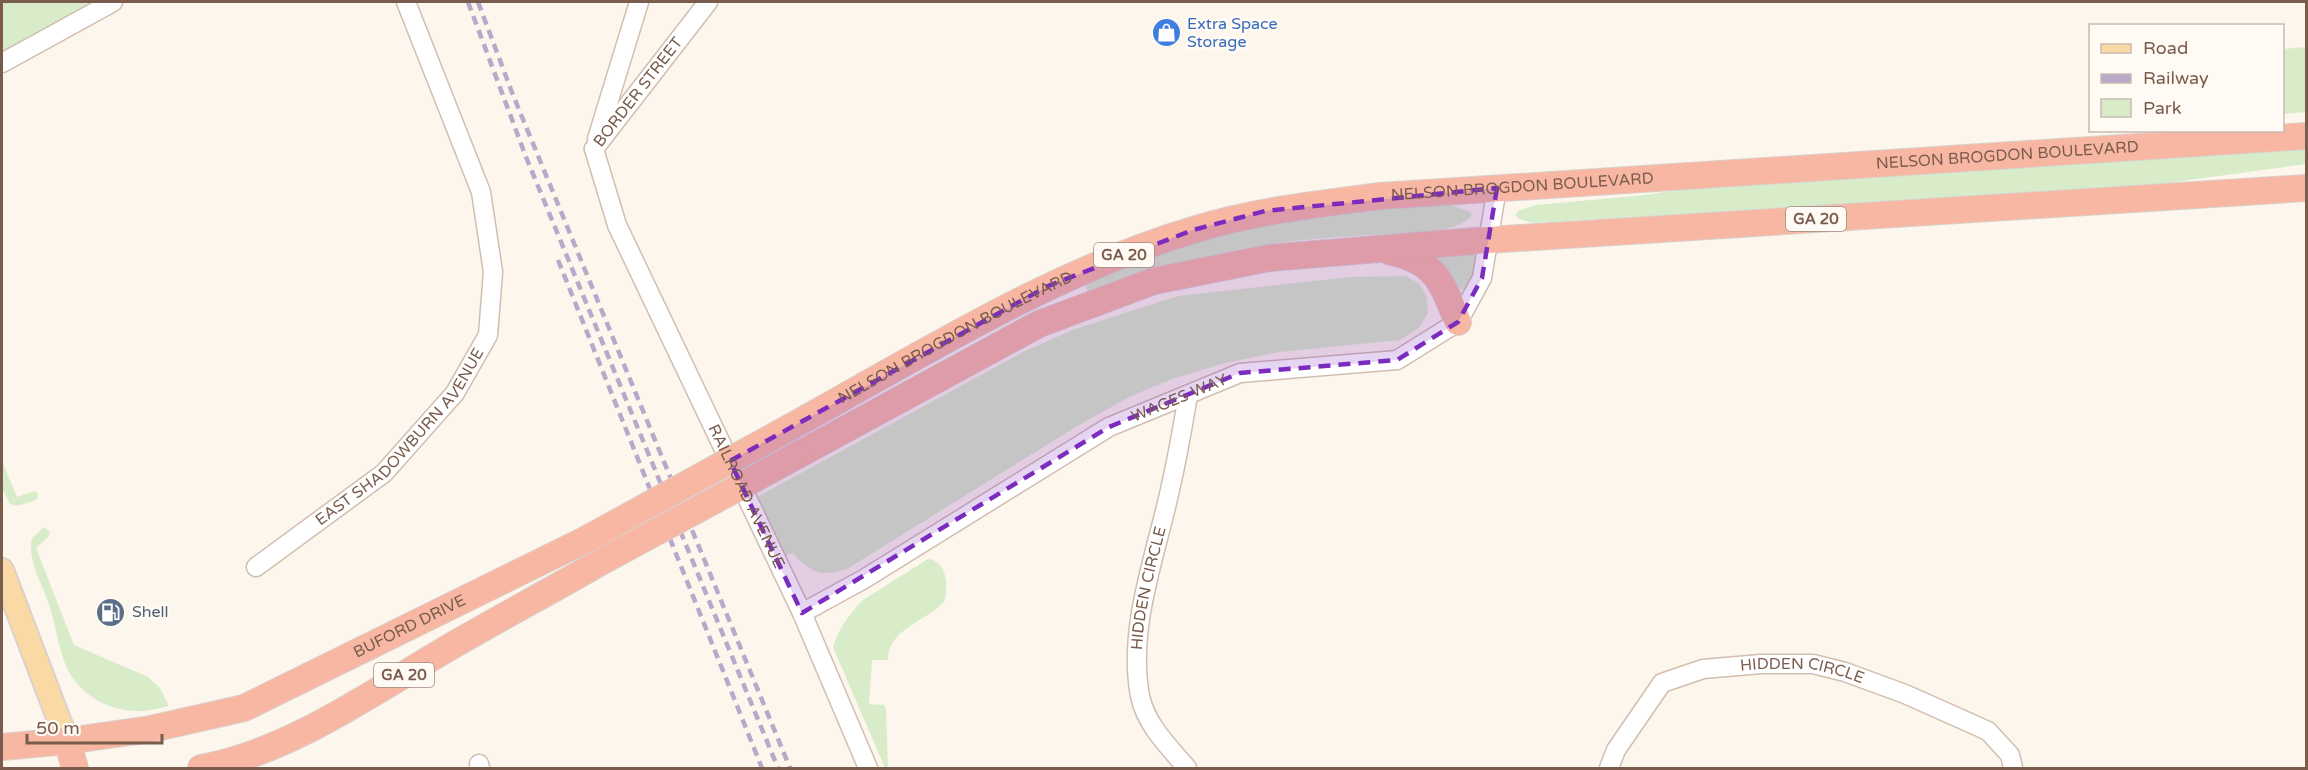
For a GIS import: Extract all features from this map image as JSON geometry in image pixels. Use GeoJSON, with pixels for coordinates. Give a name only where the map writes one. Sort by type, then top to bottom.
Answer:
{"type":"FeatureCollection","features":[{"type":"Feature","properties":{"kind":"highway"},"geometry":{"type":"LineString","coordinates":[[2278,137],[2307,126]]}},
{"type":"Feature","properties":{"kind":"highway","name":"NELSON BROGDON BOULEVARD"},"geometry":{"type":"LineString","coordinates":[[787,429],[1048,286],[1193,230],[1276,210],[1380,196],[2307,136]]}},
{"type":"Feature","properties":{"kind":"highway","name":"NELSON BROGDON BOULEVARD"},"geometry":{"type":"LineString","coordinates":[[798,455],[1039,324],[1154,281],[1269,258],[1488,240],[2307,188]]}},
{"type":"Feature","properties":{"kind":"highway"},"geometry":{"type":"LineString","coordinates":[[1376,248],[1410,256],[1426,265],[1440,281],[1458,322]]}},
{"type":"Feature","properties":{"kind":"highway","name":"BUFORD DRIVE"},"geometry":{"type":"LineString","coordinates":[[6,748],[151,729],[244,708],[585,540],[787,429]]}},
{"type":"Feature","properties":{"kind":"highway","name":"BUFORD DRIVE"},"geometry":{"type":"LineString","coordinates":[[201,768],[255,753],[329,720],[599,563],[798,455]]}},
{"type":"Feature","properties":{"kind":"highway"},"geometry":{"type":"LineString","coordinates":[[67,741],[75,768]]}},
{"type":"Feature","properties":{"kind":"main road"},"geometry":{"type":"LineString","coordinates":[[2,570],[67,741]]}},
{"type":"Feature","properties":{"kind":"street"},"geometry":{"type":"LineString","coordinates":[[2,63],[113,2]]}},
{"type":"Feature","properties":{"kind":"street","name":"EAST SHADOWBURN AVENUE"},"geometry":{"type":"LineString","coordinates":[[256,567],[384,473],[455,393],[488,335],[493,273],[481,192],[406,2]]}},
{"type":"Feature","properties":{"kind":"street"},"geometry":{"type":"LineString","coordinates":[[594,149],[639,2]]}},
{"type":"Feature","properties":{"kind":"street","name":"BORDER STREET"},"geometry":{"type":"LineString","coordinates":[[617,225],[594,149],[708,2]]}},
{"type":"Feature","properties":{"kind":"street","name":"WAGES WAY"},"geometry":{"type":"LineString","coordinates":[[802,613],[864,579],[1108,427],[1240,373],[1397,360],[1458,322],[1482,278],[1497,188]]}},
{"type":"Feature","properties":{"kind":"street","name":"RAILROAD AVENUE"},"geometry":{"type":"LineString","coordinates":[[617,225],[802,613],[868,768]]}},
{"type":"Feature","properties":{"kind":"street","name":"HIDDEN CIRCLE"},"geometry":{"type":"LineString","coordinates":[[1187,768],[1151,724],[1140,697],[1137,654],[1144,599],[1171,485],[1188,395]]}},
{"type":"Feature","properties":{"kind":"street","name":"HIDDEN CIRCLE"},"geometry":{"type":"LineString","coordinates":[[1609,768],[1616,750],[1662,682],[1703,669],[1761,664],[1813,664],[1845,672],[1905,694],[1988,731],[2010,754],[2013,768]]}},
{"type":"Feature","properties":{"kind":"highlighted area"},"geometry":{"type":"Polygon","coordinates":[[[1497,188],[1482,278],[1458,322],[1397,360],[1240,373],[1109,427],[802,613],[730,461],[1048,286],[1193,230],[1265,211],[1497,188]]]}},
{"type":"Feature","properties":{"kind":"green space"},"geometry":{"type":"Polygon","coordinates":[[[2,2],[111,2],[2,57],[2,2]]]}},
{"type":"Feature","properties":{"kind":"green space"},"geometry":{"type":"Polygon","coordinates":[[[2306,47],[2306,112],[2284,114],[2284,49],[2306,47]]]}},
{"type":"Feature","properties":{"kind":"green space"},"geometry":{"type":"Polygon","coordinates":[[[2306,147],[2306,164],[2168,183],[1533,223],[1519,219],[1515,215],[1518,211],[1536,205],[1645,195],[1683,189],[2306,147]]]}},
{"type":"Feature","properties":{"kind":"green space"},"geometry":{"type":"Polygon","coordinates":[[[1447,203],[1470,212],[1472,215],[1465,222],[1454,227],[1425,233],[1290,241],[1223,253],[1145,273],[1088,292],[1084,282],[1192,241],[1315,213],[1447,203]]]}},
{"type":"Feature","properties":{"kind":"green space"},"geometry":{"type":"Polygon","coordinates":[[[1474,254],[1477,262],[1470,289],[1466,291],[1456,287],[1435,259],[1474,254]]]}},
{"type":"Feature","properties":{"kind":"green space"},"geometry":{"type":"Polygon","coordinates":[[[1406,276],[1420,284],[1427,298],[1428,313],[1419,328],[1400,340],[1279,352],[1225,363],[1172,379],[1129,397],[1074,428],[847,569],[831,573],[817,572],[793,553],[786,556],[757,497],[1025,351],[1075,329],[1178,296],[1350,277],[1406,276]]]}},
{"type":"Feature","properties":{"kind":"green space"},"geometry":{"type":"Polygon","coordinates":[[[2,461],[17,497],[35,491],[38,494],[36,500],[17,506],[10,504],[2,488],[2,461]]]}},
{"type":"Feature","properties":{"kind":"green space"},"geometry":{"type":"Polygon","coordinates":[[[44,527],[50,532],[49,536],[36,548],[74,645],[148,677],[160,688],[169,706],[141,711],[113,707],[91,696],[74,680],[63,658],[51,611],[32,555],[32,538],[44,527]]]}},
{"type":"Feature","properties":{"kind":"green space"},"geometry":{"type":"Polygon","coordinates":[[[928,559],[939,564],[943,570],[946,582],[944,602],[901,633],[890,649],[888,660],[872,660],[869,704],[884,705],[886,709],[888,768],[885,768],[833,647],[845,622],[863,600],[928,559]]]}},
{"type":"Feature","properties":{"kind":"railway"},"geometry":{"type":"LineString","coordinates":[[468,2],[526,157],[778,768]]}},
{"type":"Feature","properties":{"kind":"railway"},"geometry":{"type":"LineString","coordinates":[[478,2],[513,95],[790,768]]}},
{"type":"Feature","properties":{"kind":"railway"},"geometry":{"type":"LineString","coordinates":[[558,260],[762,768]]}},
{"type":"Feature","properties":{"kind":"place","name":"Extra Space Storage"},"geometry":{"type":"Point","coordinates":[1166,33]}},
{"type":"Feature","properties":{"kind":"place","name":"Shell"},"geometry":{"type":"Point","coordinates":[111,612]}}]}
